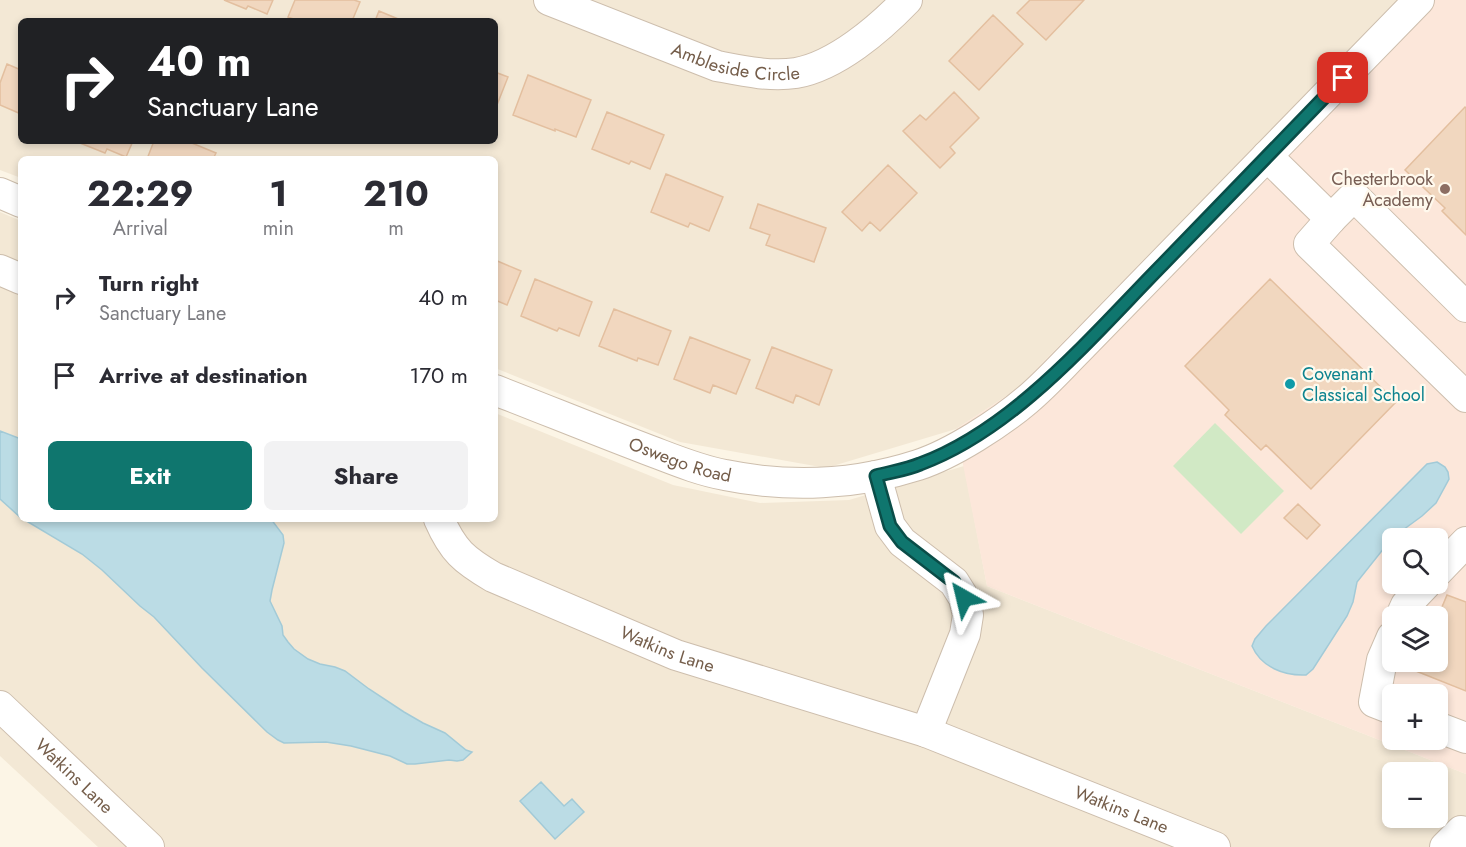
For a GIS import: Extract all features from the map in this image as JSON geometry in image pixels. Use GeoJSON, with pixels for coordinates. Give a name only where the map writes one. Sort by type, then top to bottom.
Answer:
{"type":"FeatureCollection","features":[{"type":"Feature","properties":{"kind":"street","name":"Ambleside Circle"},"geometry":{"type":"LineString","coordinates":[[549,0],[717,66],[773,74],[796,73],[824,64],[866,38],[907,0]]}},
{"type":"Feature","properties":{"kind":"street","name":"Oswego Road"},"geometry":{"type":"LineString","coordinates":[[498,391],[684,464],[723,475],[765,482],[807,484],[841,482],[919,465],[954,449],[993,425],[1027,400],[1079,350],[1419,0]]}},
{"type":"Feature","properties":{"kind":"street"},"geometry":{"type":"LineString","coordinates":[[1267,156],[1331,219]]}},
{"type":"Feature","properties":{"kind":"street"},"geometry":{"type":"LineString","coordinates":[[0,193],[18,201]]}},
{"type":"Feature","properties":{"kind":"street"},"geometry":{"type":"LineString","coordinates":[[1466,307],[1354,196],[1309,244],[1466,397]]}},
{"type":"Feature","properties":{"kind":"street"},"geometry":{"type":"LineString","coordinates":[[0,270],[18,278]]}},
{"type":"Feature","properties":{"kind":"street"},"geometry":{"type":"LineString","coordinates":[[876,476],[890,526],[902,542],[954,582],[964,598],[968,615],[965,634],[926,732]]}},
{"type":"Feature","properties":{"kind":"street","name":"Watkins Lane"},"geometry":{"type":"LineString","coordinates":[[440,522],[456,550],[472,565],[494,577],[676,655],[926,732],[1215,847]]}},
{"type":"Feature","properties":{"kind":"street"},"geometry":{"type":"LineString","coordinates":[[1448,562],[1465,546]]}},
{"type":"Feature","properties":{"kind":"street"},"geometry":{"type":"LineString","coordinates":[[1406,606],[1416,594]]}},
{"type":"Feature","properties":{"kind":"street"},"geometry":{"type":"LineString","coordinates":[[1382,660],[1374,702],[1382,705]]}},
{"type":"Feature","properties":{"kind":"street","name":"Watkins Lane"},"geometry":{"type":"LineString","coordinates":[[0,706],[149,847]]}},
{"type":"Feature","properties":{"kind":"street"},"geometry":{"type":"LineString","coordinates":[[1448,731],[1466,738]]}},
{"type":"Feature","properties":{"kind":"shaded area"},"geometry":{"type":"Polygon","coordinates":[[[0,0],[1398,0],[1017,389],[956,429],[826,468],[680,442],[498,369],[498,156],[18,156],[18,177],[0,170],[0,0]]]}},
{"type":"Feature","properties":{"kind":"shaded area"},"geometry":{"type":"Polygon","coordinates":[[[1398,0],[1466,0],[1466,774],[1448,767],[1448,762],[1435,762],[1405,750],[1448,750],[1448,684],[1382,684],[1382,741],[987,586],[956,429],[1017,389],[1398,0]]]}},
{"type":"Feature","properties":{"kind":"shaded area"},"geometry":{"type":"Polygon","coordinates":[[[0,212],[18,220],[18,522],[498,522],[498,414],[673,485],[760,503],[849,500],[964,466],[987,586],[1382,741],[1382,750],[1405,750],[1435,762],[1382,762],[1382,828],[1448,828],[1448,767],[1466,774],[1466,847],[98,847],[0,756],[0,212]]]}},
{"type":"Feature","properties":{"kind":"green space"},"geometry":{"type":"Polygon","coordinates":[[[1215,423],[1284,491],[1241,534],[1173,466],[1215,423]]]}},
{"type":"Feature","properties":{"kind":"water"},"geometry":{"type":"Polygon","coordinates":[[[0,431],[18,438],[18,515],[0,499],[0,431]]]}},
{"type":"Feature","properties":{"kind":"water"},"geometry":{"type":"Polygon","coordinates":[[[1437,462],[1448,472],[1449,479],[1436,503],[1406,528],[1382,528],[1382,551],[1357,582],[1353,602],[1347,616],[1313,669],[1306,675],[1298,675],[1282,672],[1267,665],[1252,646],[1255,639],[1427,464],[1437,462]]]}},
{"type":"Feature","properties":{"kind":"water"},"geometry":{"type":"Polygon","coordinates":[[[28,522],[273,522],[283,535],[284,543],[270,601],[282,626],[283,635],[294,649],[308,659],[345,671],[404,712],[445,733],[466,750],[472,752],[463,760],[407,764],[390,756],[351,746],[326,742],[284,743],[278,740],[202,668],[154,617],[82,554],[28,522]]]}},
{"type":"Feature","properties":{"kind":"water"},"geometry":{"type":"Polygon","coordinates":[[[541,782],[564,806],[572,799],[584,812],[555,839],[520,801],[541,782]]]}},
{"type":"Feature","properties":{"kind":"building"},"geometry":{"type":"Polygon","coordinates":[[[224,0],[273,0],[267,14],[224,0]]]}},
{"type":"Feature","properties":{"kind":"building"},"geometry":{"type":"Polygon","coordinates":[[[295,0],[354,0],[360,2],[353,18],[288,17],[295,0]]]}},
{"type":"Feature","properties":{"kind":"building"},"geometry":{"type":"Polygon","coordinates":[[[1030,0],[1084,0],[1046,40],[1017,13],[1030,0]]]}},
{"type":"Feature","properties":{"kind":"building"},"geometry":{"type":"Polygon","coordinates":[[[379,11],[396,18],[376,18],[379,11]]]}},
{"type":"Feature","properties":{"kind":"building"},"geometry":{"type":"Polygon","coordinates":[[[993,15],[1023,44],[979,90],[949,61],[993,15]]]}},
{"type":"Feature","properties":{"kind":"building"},"geometry":{"type":"Polygon","coordinates":[[[7,64],[18,69],[18,113],[0,105],[0,83],[7,64]]]}},
{"type":"Feature","properties":{"kind":"building"},"geometry":{"type":"Polygon","coordinates":[[[498,73],[508,77],[498,102],[498,73]]]}},
{"type":"Feature","properties":{"kind":"building"},"geometry":{"type":"Polygon","coordinates":[[[528,75],[591,100],[576,137],[513,115],[528,75]]]}},
{"type":"Feature","properties":{"kind":"building"},"geometry":{"type":"Polygon","coordinates":[[[954,92],[979,118],[950,147],[955,153],[940,168],[903,131],[920,115],[926,120],[954,92]]]}},
{"type":"Feature","properties":{"kind":"building","name":"Chesterbrook Academy"},"geometry":{"type":"Polygon","coordinates":[[[1465,107],[1466,235],[1442,211],[1445,208],[1405,170],[1465,107]]]}},
{"type":"Feature","properties":{"kind":"building"},"geometry":{"type":"Polygon","coordinates":[[[607,112],[664,135],[650,169],[631,161],[629,164],[592,149],[607,112]]]}},
{"type":"Feature","properties":{"kind":"building"},"geometry":{"type":"Polygon","coordinates":[[[82,144],[132,144],[126,156],[107,149],[105,153],[82,144]]]}},
{"type":"Feature","properties":{"kind":"building"},"geometry":{"type":"Polygon","coordinates":[[[153,144],[194,144],[216,153],[214,156],[148,156],[153,144]]]}},
{"type":"Feature","properties":{"kind":"building"},"geometry":{"type":"Polygon","coordinates":[[[888,165],[917,193],[880,231],[870,222],[862,231],[842,212],[888,165]]]}},
{"type":"Feature","properties":{"kind":"building"},"geometry":{"type":"Polygon","coordinates":[[[666,174],[723,197],[709,231],[690,223],[688,227],[651,212],[666,174]]]}},
{"type":"Feature","properties":{"kind":"building"},"geometry":{"type":"Polygon","coordinates":[[[758,204],[826,228],[814,262],[766,245],[770,235],[750,228],[758,204]]]}},
{"type":"Feature","properties":{"kind":"building"},"geometry":{"type":"Polygon","coordinates":[[[498,261],[521,271],[507,305],[498,301],[498,261]]]}},
{"type":"Feature","properties":{"kind":"building"},"geometry":{"type":"Polygon","coordinates":[[[535,279],[592,302],[579,336],[559,328],[557,331],[521,316],[535,279]]]}},
{"type":"Feature","properties":{"kind":"building","name":"Covenant Classical School"},"geometry":{"type":"Polygon","coordinates":[[[1270,279],[1396,402],[1311,489],[1266,445],[1261,450],[1225,415],[1229,410],[1185,366],[1270,279]]]}},
{"type":"Feature","properties":{"kind":"building"},"geometry":{"type":"Polygon","coordinates":[[[614,309],[671,331],[658,365],[638,358],[637,361],[599,346],[614,309]]]}},
{"type":"Feature","properties":{"kind":"building"},"geometry":{"type":"Polygon","coordinates":[[[690,337],[750,360],[736,394],[713,385],[710,393],[674,379],[690,337]]]}},
{"type":"Feature","properties":{"kind":"building"},"geometry":{"type":"Polygon","coordinates":[[[772,347],[832,370],[819,405],[796,395],[793,403],[756,388],[772,347]]]}},
{"type":"Feature","properties":{"kind":"building"},"geometry":{"type":"Polygon","coordinates":[[[1298,504],[1320,525],[1307,539],[1284,518],[1298,504]]]}},
{"type":"Feature","properties":{"kind":"building"},"geometry":{"type":"Polygon","coordinates":[[[1447,595],[1466,602],[1466,691],[1418,672],[1448,672],[1448,606],[1442,606],[1447,595]]]}},
{"type":"Feature","properties":{"kind":"place","name":"Chesterbrook Academy"},"geometry":{"type":"Point","coordinates":[1445,189]}},
{"type":"Feature","properties":{"kind":"place","name":"Covenant Classical School"},"geometry":{"type":"Point","coordinates":[1290,384]}},
{"type":"Feature","properties":{"kind":"route"},"geometry":{"type":"LineString","coordinates":[[964,598],[954,582],[902,542],[890,526],[876,476],[919,465],[954,449],[993,425],[1027,400],[1079,350],[1343,78]]}}]}
